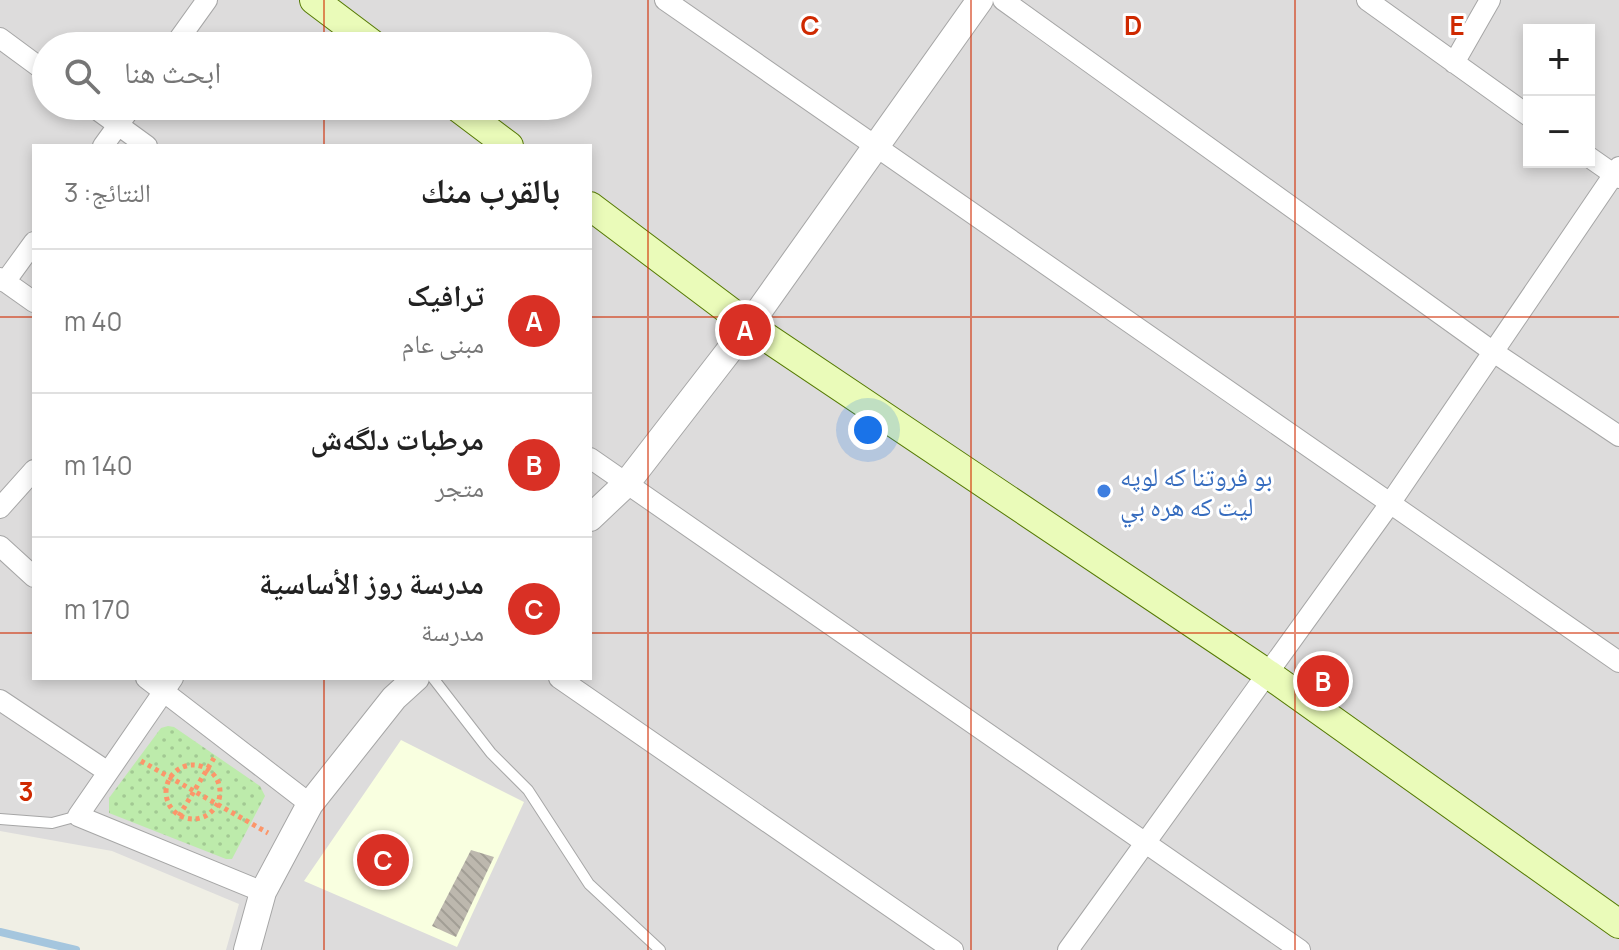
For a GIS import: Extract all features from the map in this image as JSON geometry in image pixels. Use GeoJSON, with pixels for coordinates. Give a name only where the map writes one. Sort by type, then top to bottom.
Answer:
{"type":"FeatureCollection","features":[{"type":"Feature","properties":{"kind":"main road"},"geometry":{"type":"LineString","coordinates":[[314,0],[356,32]]}},
{"type":"Feature","properties":{"kind":"main road"},"geometry":{"type":"LineString","coordinates":[[475,120],[506,144]]}},
{"type":"Feature","properties":{"kind":"main road"},"geometry":{"type":"LineString","coordinates":[[592,207],[749,325],[1268,674],[1619,924]]}},
{"type":"Feature","properties":{"kind":"street"},"geometry":{"type":"LineString","coordinates":[[184,32],[207,0]]}},
{"type":"Feature","properties":{"kind":"street"},"geometry":{"type":"LineString","coordinates":[[665,0],[1619,662]]}},
{"type":"Feature","properties":{"kind":"street"},"geometry":{"type":"LineString","coordinates":[[592,516],[626,484],[749,325],[980,0]]}},
{"type":"Feature","properties":{"kind":"street"},"geometry":{"type":"LineString","coordinates":[[1003,0],[1492,351],[1619,436]]}},
{"type":"Feature","properties":{"kind":"street"},"geometry":{"type":"LineString","coordinates":[[1367,0],[1523,112]]}},
{"type":"Feature","properties":{"kind":"street"},"geometry":{"type":"LineString","coordinates":[[1454,63],[1490,0]]}},
{"type":"Feature","properties":{"kind":"street"},"geometry":{"type":"LineString","coordinates":[[0,38],[32,62]]}},
{"type":"Feature","properties":{"kind":"street"},"geometry":{"type":"LineString","coordinates":[[111,120],[144,144]]}},
{"type":"Feature","properties":{"kind":"street"},"geometry":{"type":"LineString","coordinates":[[104,144],[122,120]]}},
{"type":"Feature","properties":{"kind":"street"},"geometry":{"type":"LineString","coordinates":[[1068,950],[1389,505],[1617,173],[1595,160]]}},
{"type":"Feature","properties":{"kind":"street"},"geometry":{"type":"LineString","coordinates":[[32,244],[3,280],[32,301]]}},
{"type":"Feature","properties":{"kind":"street"},"geometry":{"type":"LineString","coordinates":[[592,459],[1300,950]]}},
{"type":"Feature","properties":{"kind":"street"},"geometry":{"type":"LineString","coordinates":[[0,508],[32,472]]}},
{"type":"Feature","properties":{"kind":"street"},"geometry":{"type":"LineString","coordinates":[[0,546],[32,575]]}},
{"type":"Feature","properties":{"kind":"street"},"geometry":{"type":"LineString","coordinates":[[247,950],[260,903],[310,804],[394,698],[414,680]]}},
{"type":"Feature","properties":{"kind":"street"},"geometry":{"type":"LineString","coordinates":[[562,680],[953,950]]}},
{"type":"Feature","properties":{"kind":"street"},"geometry":{"type":"LineString","coordinates":[[260,903],[78,816],[168,686],[224,740],[310,804]]}},
{"type":"Feature","properties":{"kind":"street"},"geometry":{"type":"LineString","coordinates":[[0,700],[108,772]]}},
{"type":"Feature","properties":{"kind":"lane"},"geometry":{"type":"LineString","coordinates":[[435,680],[491,753],[528,790],[589,884],[660,950]]}},
{"type":"Feature","properties":{"kind":"lane"},"geometry":{"type":"LineString","coordinates":[[0,819],[52,823],[78,816]]}},
{"type":"Feature","properties":{"kind":"path"},"geometry":{"type":"LineString","coordinates":[[179,816],[224,740]]}},
{"type":"Feature","properties":{"kind":"path"},"geometry":{"type":"LineString","coordinates":[[123,750],[289,844]]}},
{"type":"Feature","properties":{"kind":"path"},"geometry":{"type":"LineString","coordinates":[[191,765],[207,769],[218,781],[220,797],[217,805],[205,817],[187,819],[179,816],[172,810],[166,795],[170,778],[182,767],[191,765]]}},
{"type":"Feature","properties":{"kind":"shaded area"},"geometry":{"type":"Polygon","coordinates":[[[0,0],[1619,0],[1619,950],[226,950],[239,904],[112,851],[0,831],[0,0]]]}},
{"type":"Feature","properties":{"kind":"shaded area"},"geometry":{"type":"Polygon","coordinates":[[[401,740],[524,802],[457,947],[304,881],[401,740]]]}},
{"type":"Feature","properties":{"kind":"green space"},"geometry":{"type":"Polygon","coordinates":[[[174,727],[260,786],[265,796],[232,859],[109,813],[109,798],[161,728],[174,727]]]}},
{"type":"Feature","properties":{"kind":"building"},"geometry":{"type":"Polygon","coordinates":[[[471,850],[494,857],[456,937],[432,926],[471,850]]]}},
{"type":"Feature","properties":{"kind":"waterway"},"geometry":{"type":"LineString","coordinates":[[0,932],[76,950]]}},
{"type":"Feature","properties":{"kind":"place","name":"ترافیک"},"geometry":{"type":"Point","coordinates":[745,330]}},
{"type":"Feature","properties":{"kind":"place","name":"بو فروتنا كه لوپه ليت كه هره بي"},"geometry":{"type":"Point","coordinates":[1104,491]}},
{"type":"Feature","properties":{"kind":"place","name":"مرطبات دلگەش"},"geometry":{"type":"Point","coordinates":[1323,681]}},
{"type":"Feature","properties":{"kind":"place","name":"مدرسة روز الأساسية"},"geometry":{"type":"Point","coordinates":[383,860]}}]}
